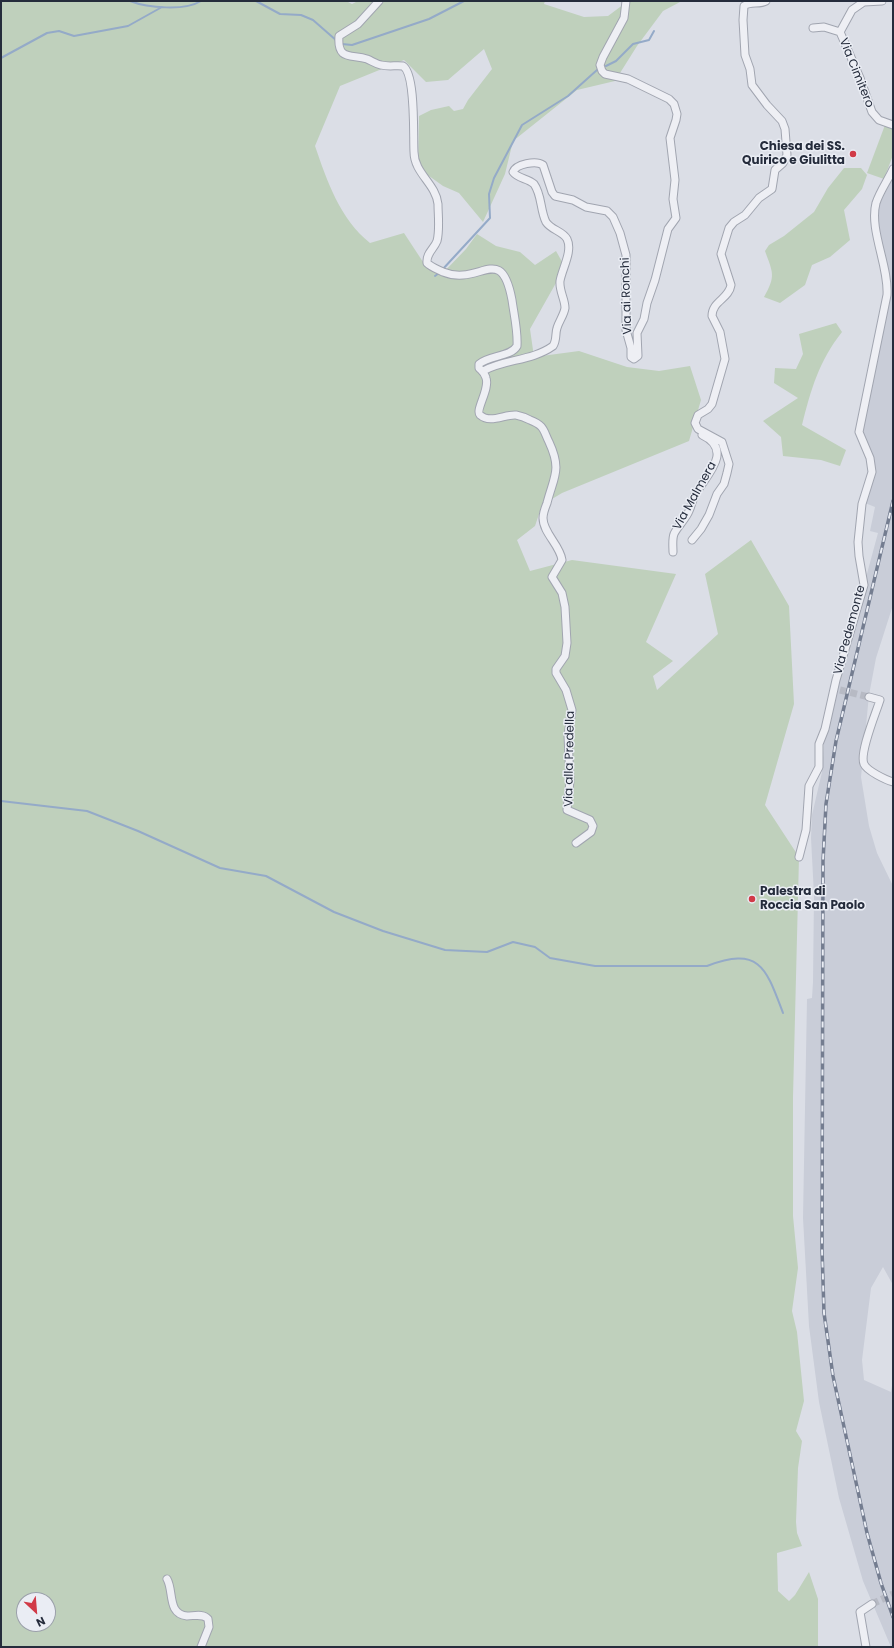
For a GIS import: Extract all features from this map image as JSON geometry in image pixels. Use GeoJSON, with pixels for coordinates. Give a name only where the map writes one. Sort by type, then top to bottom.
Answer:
{"type":"FeatureCollection","features":[{"type":"Feature","properties":{"kind":"street","name":"Via alla Predella"},"geometry":{"type":"LineString","coordinates":[[379,1],[358,24],[339,36],[339,48],[345,54],[356,58],[366,59],[382,66],[403,66],[408,71],[413,106],[414,157],[421,172],[435,193],[438,204],[438,236],[435,245],[428,254],[428,264],[448,274],[458,276],[472,275],[488,269],[495,269],[502,272],[507,279],[514,310],[517,346],[513,351],[481,362],[478,366],[486,377],[487,385],[485,396],[478,409],[480,415],[489,418],[517,415],[538,423],[546,432],[556,458],[557,467],[554,482],[543,519],[562,560],[552,577],[562,593],[565,607],[567,643],[566,653],[556,669],[556,673],[566,690],[572,710],[568,735],[570,781],[566,808],[568,811],[590,820],[593,826],[590,832],[576,843]]}},
{"type":"Feature","properties":{"kind":"street","name":"Via ai Ronchi"},"geometry":{"type":"LineString","coordinates":[[483,372],[497,364],[520,360],[550,348],[554,344],[557,328],[564,312],[560,283],[568,250],[568,242],[566,237],[547,224],[539,193],[535,185],[513,172],[515,168],[535,162],[543,165],[552,192],[555,196],[573,200],[586,207],[607,211],[613,217],[620,233],[626,255],[626,330],[631,348],[631,357],[634,359],[638,356],[636,340],[637,333],[644,319],[647,303],[655,280],[668,229],[676,218],[673,199],[675,180],[670,138],[677,114],[674,104],[669,99],[628,79],[605,74],[602,71],[600,65],[624,18],[626,1]]}},
{"type":"Feature","properties":{"kind":"street"},"geometry":{"type":"LineString","coordinates":[[696,427],[695,422],[698,415],[708,409],[712,404],[725,362],[720,332],[712,316],[714,306],[731,288],[731,280],[722,257],[722,248],[732,224],[745,215],[756,201],[773,188],[775,172],[783,162],[786,155],[784,123],[752,85],[751,72],[745,55],[744,6],[766,1]]}},
{"type":"Feature","properties":{"kind":"street"},"geometry":{"type":"LineString","coordinates":[[813,28],[824,28],[840,32],[852,10],[865,2],[882,1]]}},
{"type":"Feature","properties":{"kind":"street","name":"Via Cimitero"},"geometry":{"type":"LineString","coordinates":[[840,32],[860,78],[872,112],[879,120],[893,125]]}},
{"type":"Feature","properties":{"kind":"street","name":"Via Pedemonte"},"geometry":{"type":"LineString","coordinates":[[799,857],[806,830],[809,786],[819,767],[819,744],[838,689],[864,585],[858,556],[858,542],[862,504],[872,472],[870,458],[859,432],[887,295],[887,279],[876,227],[876,204],[893,169]]}},
{"type":"Feature","properties":{"kind":"street","name":"Via Malmera"},"geometry":{"type":"LineString","coordinates":[[692,540],[710,515],[717,494],[724,484],[729,464],[722,442],[696,427]]}},
{"type":"Feature","properties":{"kind":"street","name":"Via Malmera"},"geometry":{"type":"LineString","coordinates":[[673,552],[674,534],[689,510],[695,494],[717,461],[715,448],[712,442],[697,433],[695,429],[696,427]]}},
{"type":"Feature","properties":{"kind":"street"},"geometry":{"type":"LineString","coordinates":[[869,697],[880,700],[864,750],[863,762],[867,768],[883,778],[893,782]]}},
{"type":"Feature","properties":{"kind":"street"},"geometry":{"type":"LineString","coordinates":[[167,1579],[170,1587],[172,1605],[175,1610],[184,1615],[203,1616],[209,1620],[209,1627],[201,1647]]}},
{"type":"Feature","properties":{"kind":"street"},"geometry":{"type":"LineString","coordinates":[[866,1647],[860,1612],[872,1604]]}},
{"type":"Feature","properties":{"kind":"shaded area"},"geometry":{"type":"Polygon","coordinates":[[[893,169],[893,605],[876,658],[869,695],[861,777],[869,826],[877,853],[893,886],[893,1285],[883,1267],[871,1288],[862,1360],[864,1380],[891,1392],[893,1379],[893,1647],[891,1647],[863,1581],[839,1498],[819,1402],[809,1326],[803,1218],[807,999],[812,998],[813,982],[814,895],[811,838],[812,815],[822,772],[825,729],[878,533],[870,531],[875,507],[865,503],[872,472],[861,433],[889,299],[876,227],[876,204],[893,169]]]}},
{"type":"Feature","properties":{"kind":"green space"},"geometry":{"type":"Polygon","coordinates":[[[1,1],[346,1],[352,4],[358,1],[545,1],[544,4],[584,17],[608,16],[628,1],[682,1],[663,11],[637,46],[615,81],[577,90],[513,141],[505,174],[483,222],[459,193],[443,186],[418,168],[419,116],[431,110],[449,106],[454,111],[463,109],[468,100],[492,69],[484,49],[448,80],[426,82],[404,60],[340,86],[315,146],[324,173],[336,199],[350,223],[370,243],[404,233],[425,265],[441,275],[466,249],[477,234],[496,246],[520,252],[535,265],[556,251],[565,267],[530,329],[534,357],[579,351],[627,367],[659,371],[690,366],[701,400],[689,441],[562,493],[542,505],[535,526],[517,540],[530,571],[572,560],[676,574],[646,642],[673,661],[653,676],[657,690],[718,634],[705,574],[751,540],[789,606],[794,704],[765,805],[799,857],[793,1097],[793,1216],[798,1268],[792,1311],[797,1332],[804,1401],[796,1431],[802,1441],[798,1468],[796,1522],[797,1533],[802,1546],[777,1553],[778,1591],[789,1601],[795,1595],[809,1572],[818,1599],[818,1647],[1,1647],[1,1]]]}},
{"type":"Feature","properties":{"kind":"green space"},"geometry":{"type":"Polygon","coordinates":[[[885,125],[893,128],[893,155],[884,179],[867,173],[885,125]]]}},
{"type":"Feature","properties":{"kind":"green space"},"geometry":{"type":"Polygon","coordinates":[[[844,168],[861,168],[867,175],[862,189],[844,210],[850,240],[830,257],[812,265],[805,285],[780,303],[764,297],[772,279],[770,265],[765,251],[769,245],[784,236],[814,212],[828,188],[844,168]]]}},
{"type":"Feature","properties":{"kind":"green space"},"geometry":{"type":"Polygon","coordinates":[[[836,323],[842,332],[827,354],[817,376],[802,425],[846,450],[840,466],[821,460],[783,456],[781,437],[763,421],[798,398],[774,383],[775,368],[796,369],[803,354],[799,334],[836,323]]]}},
{"type":"Feature","properties":{"kind":"waterway"},"geometry":{"type":"LineString","coordinates":[[130,1],[156,7],[186,6],[201,1]]}},
{"type":"Feature","properties":{"kind":"waterway"},"geometry":{"type":"LineString","coordinates":[[256,1],[280,14],[301,15],[313,20],[337,41]]}},
{"type":"Feature","properties":{"kind":"waterway"},"geometry":{"type":"LineString","coordinates":[[342,44],[352,45],[429,19],[464,1]]}},
{"type":"Feature","properties":{"kind":"waterway"},"geometry":{"type":"LineString","coordinates":[[1,58],[47,33],[59,31],[74,36],[128,26],[162,7]]}},
{"type":"Feature","properties":{"kind":"waterway"},"geometry":{"type":"LineString","coordinates":[[606,66],[616,61],[633,44],[649,40],[654,31]]}},
{"type":"Feature","properties":{"kind":"waterway"},"geometry":{"type":"LineString","coordinates":[[442,270],[490,218],[489,194],[494,178],[522,125],[568,96],[597,70]]}},
{"type":"Feature","properties":{"kind":"waterway"},"geometry":{"type":"LineString","coordinates":[[435,276],[439,273]]}},
{"type":"Feature","properties":{"kind":"waterway"},"geometry":{"type":"LineString","coordinates":[[1,801],[87,811],[138,831],[220,868],[266,876],[334,912],[383,931],[445,950],[487,952],[513,942],[535,947],[550,958],[595,966],[707,966],[725,960],[750,960],[758,965],[765,973],[783,1013]]}},
{"type":"Feature","properties":{"kind":"tunnel"},"geometry":{"type":"LineString","coordinates":[[840,690],[869,697]]}},
{"type":"Feature","properties":{"kind":"tunnel"},"geometry":{"type":"LineString","coordinates":[[872,1604],[893,1594]]}},
{"type":"Feature","properties":{"kind":"railway"},"geometry":{"type":"LineString","coordinates":[[893,501],[836,741],[826,804],[823,861],[822,1249],[824,1313],[833,1376],[867,1533],[881,1583],[893,1617]]}},
{"type":"Feature","properties":{"kind":"place","name":"Chiesa dei SS. Quirico e Giulitta"},"geometry":{"type":"Point","coordinates":[853,154]}},
{"type":"Feature","properties":{"kind":"place","name":"Palestra di Roccia San Paolo"},"geometry":{"type":"Point","coordinates":[752,899]}}]}
